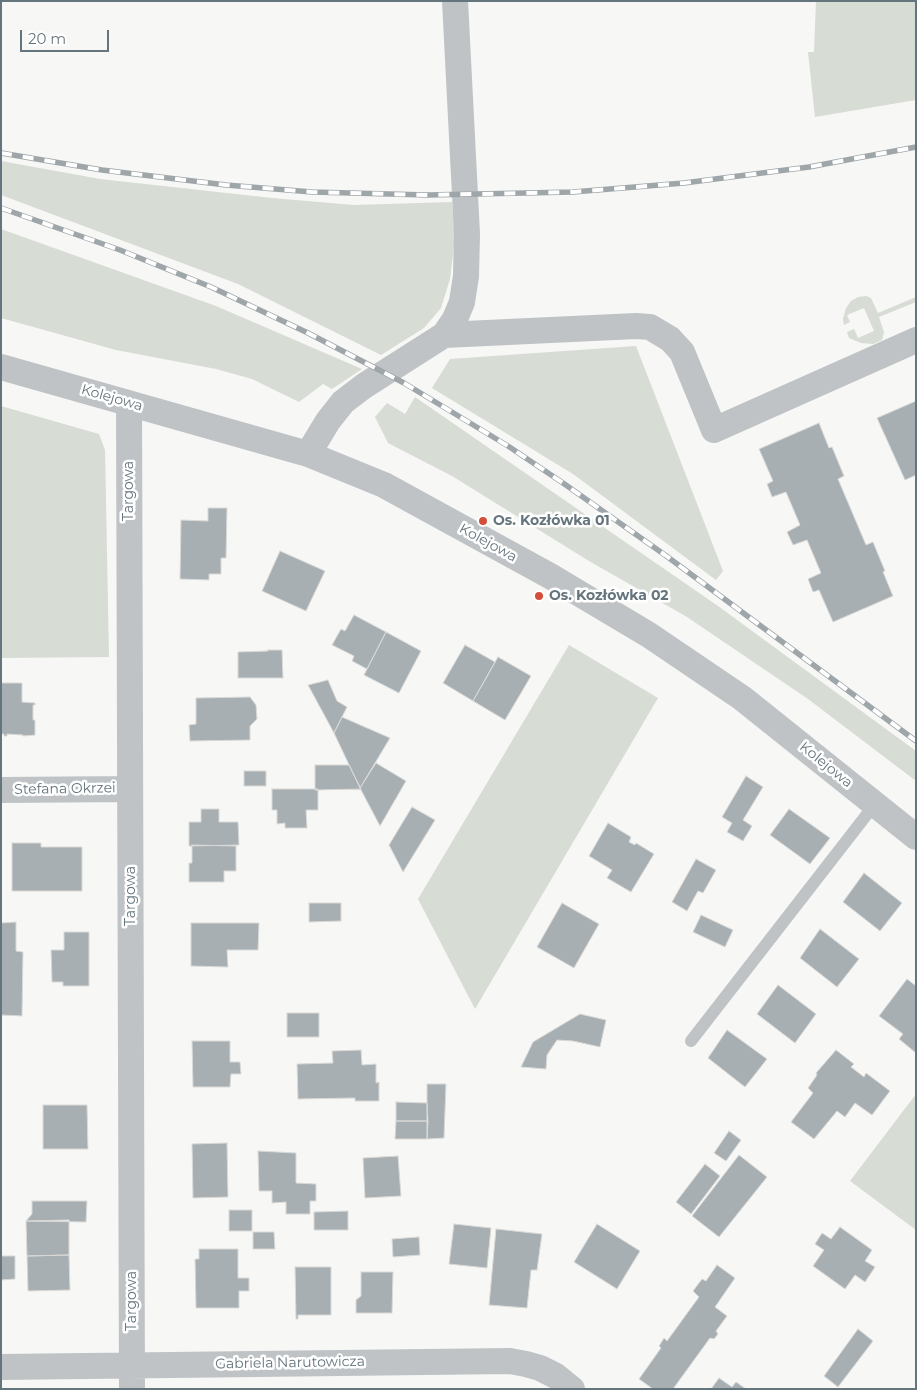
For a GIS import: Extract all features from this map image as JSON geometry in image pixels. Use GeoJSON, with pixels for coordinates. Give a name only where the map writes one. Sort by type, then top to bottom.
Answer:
{"type":"FeatureCollection","features":[{"type":"Feature","properties":{"kind":"street"},"geometry":{"type":"LineString","coordinates":[[308,454],[328,420],[343,402],[364,386],[444,335],[455,319],[462,302],[466,276],[467,242],[455,1]]}},
{"type":"Feature","properties":{"kind":"street"},"geometry":{"type":"LineString","coordinates":[[444,335],[636,326],[650,327],[670,338],[682,352],[714,430],[916,340]]}},
{"type":"Feature","properties":{"kind":"street","name":"Kolejowa"},"geometry":{"type":"LineString","coordinates":[[1,367],[308,454],[384,485],[550,576],[649,635],[742,698],[916,837]]}},
{"type":"Feature","properties":{"kind":"street","name":"Targowa"},"geometry":{"type":"LineString","coordinates":[[129,404],[129,788],[133,1377]]}},
{"type":"Feature","properties":{"kind":"street","name":"Stefana Okrzei"},"geometry":{"type":"LineString","coordinates":[[1,790],[129,788]]}},
{"type":"Feature","properties":{"kind":"street","name":"Gabriela Narutowicza"},"geometry":{"type":"LineString","coordinates":[[1,1367],[133,1377],[510,1361],[540,1368],[556,1376],[572,1389]]}},
{"type":"Feature","properties":{"kind":"lane"},"geometry":{"type":"LineString","coordinates":[[691,1040],[875,804]]}},
{"type":"Feature","properties":{"kind":"shaded area"},"geometry":{"type":"Polygon","coordinates":[[[816,1],[916,1],[916,100],[815,117],[808,52],[814,52],[816,1]]]}},
{"type":"Feature","properties":{"kind":"shaded area"},"geometry":{"type":"Polygon","coordinates":[[[1,161],[100,179],[272,198],[354,205],[452,202],[455,239],[450,279],[441,308],[424,328],[381,355],[238,284],[1,195],[1,161]]]}},
{"type":"Feature","properties":{"kind":"shaded area"},"geometry":{"type":"Polygon","coordinates":[[[1,229],[216,306],[362,369],[332,389],[323,384],[299,402],[252,379],[216,369],[116,350],[1,318],[1,229]]]}},
{"type":"Feature","properties":{"kind":"shaded area"},"geometry":{"type":"Polygon","coordinates":[[[866,296],[871,298],[878,313],[916,297],[916,302],[879,317],[884,332],[882,340],[873,344],[861,343],[849,338],[847,332],[854,329],[858,338],[874,331],[864,308],[847,315],[850,322],[844,325],[843,319],[846,308],[851,301],[858,297],[866,296]]]}},
{"type":"Feature","properties":{"kind":"shaded area"},"geometry":{"type":"Polygon","coordinates":[[[636,346],[723,571],[716,580],[573,474],[432,388],[450,359],[636,346]]]}},
{"type":"Feature","properties":{"kind":"shaded area"},"geometry":{"type":"Polygon","coordinates":[[[415,397],[718,606],[916,751],[916,781],[808,699],[687,617],[589,561],[452,476],[388,443],[375,417],[387,403],[405,414],[415,397]]]}},
{"type":"Feature","properties":{"kind":"shaded area"},"geometry":{"type":"Polygon","coordinates":[[[1,406],[99,434],[105,450],[109,657],[1,658],[1,406]]]}},
{"type":"Feature","properties":{"kind":"shaded area"},"geometry":{"type":"Polygon","coordinates":[[[569,645],[658,698],[475,1009],[418,899],[569,645]]]}},
{"type":"Feature","properties":{"kind":"shaded area"},"geometry":{"type":"Polygon","coordinates":[[[916,1094],[916,1230],[850,1181],[916,1094]]]}},
{"type":"Feature","properties":{"kind":"building"},"geometry":{"type":"Polygon","coordinates":[[[916,401],[916,475],[905,480],[877,418],[916,401]]]}},
{"type":"Feature","properties":{"kind":"building"},"geometry":{"type":"Polygon","coordinates":[[[819,423],[829,448],[832,447],[844,476],[838,479],[866,545],[873,542],[893,596],[833,622],[819,590],[813,592],[808,579],[821,573],[807,540],[793,545],[787,532],[800,525],[786,492],[772,497],[767,484],[773,481],[759,449],[819,423]]]}},
{"type":"Feature","properties":{"kind":"building"},"geometry":{"type":"Polygon","coordinates":[[[208,508],[227,508],[226,558],[221,558],[221,574],[209,574],[209,580],[180,579],[181,520],[208,521],[208,508]]]}},
{"type":"Feature","properties":{"kind":"building"},"geometry":{"type":"Polygon","coordinates":[[[280,551],[325,571],[306,611],[262,591],[280,551]]]}},
{"type":"Feature","properties":{"kind":"building"},"geometry":{"type":"Polygon","coordinates":[[[354,615],[386,632],[367,669],[352,661],[354,656],[332,645],[341,629],[345,631],[354,615]]]}},
{"type":"Feature","properties":{"kind":"building"},"geometry":{"type":"Polygon","coordinates":[[[386,632],[421,651],[399,693],[364,675],[386,632]]]}},
{"type":"Feature","properties":{"kind":"building"},"geometry":{"type":"Polygon","coordinates":[[[465,645],[495,662],[473,701],[443,683],[465,645]]]}},
{"type":"Feature","properties":{"kind":"building"},"geometry":{"type":"Polygon","coordinates":[[[282,650],[283,678],[238,678],[238,652],[282,650]]]}},
{"type":"Feature","properties":{"kind":"building"},"geometry":{"type":"Polygon","coordinates":[[[498,657],[531,676],[505,720],[473,701],[498,657]]]}},
{"type":"Feature","properties":{"kind":"building"},"geometry":{"type":"Polygon","coordinates":[[[328,680],[337,701],[347,707],[334,733],[308,685],[328,680]]]}},
{"type":"Feature","properties":{"kind":"building"},"geometry":{"type":"Polygon","coordinates":[[[1,683],[22,683],[22,702],[35,703],[33,705],[33,720],[35,720],[35,735],[7,734],[7,736],[4,736],[4,734],[1,734],[1,683]]]}},
{"type":"Feature","properties":{"kind":"building"},"geometry":{"type":"Polygon","coordinates":[[[250,697],[256,705],[257,719],[250,726],[250,740],[190,741],[189,725],[196,724],[196,698],[250,697]]]}},
{"type":"Feature","properties":{"kind":"building"},"geometry":{"type":"Polygon","coordinates":[[[342,717],[390,738],[360,788],[334,733],[342,717]]]}},
{"type":"Feature","properties":{"kind":"building"},"geometry":{"type":"Polygon","coordinates":[[[376,763],[406,781],[380,826],[360,788],[376,763]]]}},
{"type":"Feature","properties":{"kind":"building"},"geometry":{"type":"Polygon","coordinates":[[[315,765],[349,765],[361,789],[315,790],[315,765]]]}},
{"type":"Feature","properties":{"kind":"building"},"geometry":{"type":"Polygon","coordinates":[[[244,771],[266,771],[266,786],[244,786],[244,771]]]}},
{"type":"Feature","properties":{"kind":"building"},"geometry":{"type":"Polygon","coordinates":[[[746,776],[763,787],[743,820],[752,826],[743,841],[727,832],[732,823],[722,817],[746,776]]]}},
{"type":"Feature","properties":{"kind":"building"},"geometry":{"type":"Polygon","coordinates":[[[272,789],[318,789],[318,810],[306,810],[307,828],[285,828],[285,823],[277,824],[277,810],[272,810],[272,789]]]}},
{"type":"Feature","properties":{"kind":"building"},"geometry":{"type":"Polygon","coordinates":[[[412,807],[435,820],[403,872],[389,845],[412,807]]]}},
{"type":"Feature","properties":{"kind":"building"},"geometry":{"type":"Polygon","coordinates":[[[201,809],[219,809],[219,822],[238,822],[239,845],[189,846],[189,822],[201,822],[201,809]]]}},
{"type":"Feature","properties":{"kind":"building"},"geometry":{"type":"Polygon","coordinates":[[[789,809],[830,838],[810,864],[770,835],[789,809]]]}},
{"type":"Feature","properties":{"kind":"building"},"geometry":{"type":"Polygon","coordinates":[[[608,823],[631,837],[629,842],[635,845],[636,843],[654,854],[631,892],[607,878],[612,870],[589,856],[608,823]]]}},
{"type":"Feature","properties":{"kind":"building"},"geometry":{"type":"Polygon","coordinates":[[[12,843],[41,843],[41,847],[82,847],[82,891],[12,891],[12,843]]]}},
{"type":"Feature","properties":{"kind":"building"},"geometry":{"type":"Polygon","coordinates":[[[192,845],[236,846],[236,871],[224,871],[224,882],[189,882],[189,863],[192,863],[192,845]]]}},
{"type":"Feature","properties":{"kind":"building"},"geometry":{"type":"Polygon","coordinates":[[[696,859],[716,870],[703,893],[698,891],[687,911],[672,902],[696,859]]]}},
{"type":"Feature","properties":{"kind":"building"},"geometry":{"type":"Polygon","coordinates":[[[864,873],[902,903],[880,931],[843,902],[864,873]]]}},
{"type":"Feature","properties":{"kind":"building"},"geometry":{"type":"Polygon","coordinates":[[[309,903],[341,903],[341,921],[309,922],[309,903]]]}},
{"type":"Feature","properties":{"kind":"building"},"geometry":{"type":"Polygon","coordinates":[[[562,903],[599,924],[574,968],[537,947],[562,903]]]}},
{"type":"Feature","properties":{"kind":"building"},"geometry":{"type":"Polygon","coordinates":[[[701,915],[733,930],[725,947],[693,932],[701,915]]]}},
{"type":"Feature","properties":{"kind":"building"},"geometry":{"type":"Polygon","coordinates":[[[16,922],[16,951],[23,952],[22,1016],[1,1015],[1,923],[16,922]]]}},
{"type":"Feature","properties":{"kind":"building"},"geometry":{"type":"Polygon","coordinates":[[[191,923],[259,923],[258,950],[227,950],[228,967],[191,966],[191,923]]]}},
{"type":"Feature","properties":{"kind":"building"},"geometry":{"type":"Polygon","coordinates":[[[820,929],[859,959],[837,987],[800,958],[820,929]]]}},
{"type":"Feature","properties":{"kind":"building"},"geometry":{"type":"Polygon","coordinates":[[[64,932],[89,932],[89,986],[63,986],[63,982],[52,982],[51,950],[64,950],[64,932]]]}},
{"type":"Feature","properties":{"kind":"building"},"geometry":{"type":"Polygon","coordinates":[[[907,979],[916,986],[916,1053],[899,1039],[903,1034],[879,1016],[907,979]]]}},
{"type":"Feature","properties":{"kind":"building"},"geometry":{"type":"Polygon","coordinates":[[[778,985],[816,1014],[795,1043],[757,1014],[778,985]]]}},
{"type":"Feature","properties":{"kind":"building"},"geometry":{"type":"Polygon","coordinates":[[[287,1013],[319,1013],[319,1037],[287,1037],[287,1013]]]}},
{"type":"Feature","properties":{"kind":"building"},"geometry":{"type":"Polygon","coordinates":[[[580,1014],[606,1020],[600,1047],[573,1041],[557,1040],[547,1055],[546,1069],[521,1067],[533,1042],[580,1014]]]}},
{"type":"Feature","properties":{"kind":"building"},"geometry":{"type":"Polygon","coordinates":[[[727,1030],[767,1059],[745,1087],[708,1058],[727,1030]]]}},
{"type":"Feature","properties":{"kind":"building"},"geometry":{"type":"Polygon","coordinates":[[[192,1041],[230,1041],[230,1062],[240,1062],[241,1074],[231,1074],[230,1087],[193,1087],[192,1041]]]}},
{"type":"Feature","properties":{"kind":"building"},"geometry":{"type":"Polygon","coordinates":[[[361,1050],[362,1065],[376,1064],[376,1083],[379,1082],[379,1101],[355,1101],[355,1098],[298,1099],[297,1064],[333,1063],[332,1051],[361,1050]]]}},
{"type":"Feature","properties":{"kind":"building"},"geometry":{"type":"Polygon","coordinates":[[[836,1050],[854,1064],[851,1067],[864,1077],[866,1073],[890,1091],[872,1115],[855,1103],[845,1117],[837,1111],[814,1139],[791,1122],[813,1093],[808,1088],[817,1075],[816,1073],[836,1050]]]}},
{"type":"Feature","properties":{"kind":"building"},"geometry":{"type":"Polygon","coordinates":[[[427,1084],[446,1084],[444,1138],[427,1139],[427,1084]]]}},
{"type":"Feature","properties":{"kind":"building"},"geometry":{"type":"Polygon","coordinates":[[[396,1102],[427,1103],[428,1121],[396,1121],[396,1102]]]}},
{"type":"Feature","properties":{"kind":"building"},"geometry":{"type":"Polygon","coordinates":[[[43,1105],[87,1105],[88,1149],[43,1149],[43,1105]]]}},
{"type":"Feature","properties":{"kind":"building"},"geometry":{"type":"Polygon","coordinates":[[[396,1121],[428,1121],[427,1139],[395,1139],[396,1121]]]}},
{"type":"Feature","properties":{"kind":"building"},"geometry":{"type":"Polygon","coordinates":[[[729,1131],[741,1140],[726,1161],[714,1153],[729,1131]]]}},
{"type":"Feature","properties":{"kind":"building"},"geometry":{"type":"Polygon","coordinates":[[[227,1143],[228,1197],[193,1198],[192,1144],[227,1143]]]}},
{"type":"Feature","properties":{"kind":"building"},"geometry":{"type":"Polygon","coordinates":[[[258,1151],[296,1153],[296,1183],[316,1184],[316,1201],[310,1201],[310,1214],[286,1214],[286,1202],[272,1203],[272,1191],[259,1191],[258,1151]]]}},
{"type":"Feature","properties":{"kind":"building"},"geometry":{"type":"Polygon","coordinates":[[[739,1155],[767,1177],[719,1237],[692,1216],[739,1155]]]}},
{"type":"Feature","properties":{"kind":"building"},"geometry":{"type":"Polygon","coordinates":[[[398,1156],[401,1196],[365,1198],[363,1158],[398,1156]]]}},
{"type":"Feature","properties":{"kind":"building"},"geometry":{"type":"Polygon","coordinates":[[[705,1164],[720,1176],[691,1214],[676,1202],[705,1164]]]}},
{"type":"Feature","properties":{"kind":"building"},"geometry":{"type":"Polygon","coordinates":[[[32,1201],[87,1201],[86,1222],[26,1221],[32,1214],[32,1201]]]}},
{"type":"Feature","properties":{"kind":"building"},"geometry":{"type":"Polygon","coordinates":[[[229,1210],[252,1210],[252,1231],[229,1231],[229,1210]]]}},
{"type":"Feature","properties":{"kind":"building"},"geometry":{"type":"Polygon","coordinates":[[[348,1211],[348,1230],[314,1230],[314,1212],[348,1211]]]}},
{"type":"Feature","properties":{"kind":"building"},"geometry":{"type":"Polygon","coordinates":[[[69,1220],[69,1255],[27,1256],[26,1221],[69,1220]]]}},
{"type":"Feature","properties":{"kind":"building"},"geometry":{"type":"Polygon","coordinates":[[[454,1224],[491,1228],[487,1268],[449,1264],[454,1224]]]}},
{"type":"Feature","properties":{"kind":"building"},"geometry":{"type":"Polygon","coordinates":[[[597,1224],[640,1251],[617,1289],[574,1262],[597,1224]]]}},
{"type":"Feature","properties":{"kind":"building"},"geometry":{"type":"Polygon","coordinates":[[[840,1227],[872,1250],[865,1261],[875,1267],[865,1282],[855,1275],[845,1289],[813,1266],[824,1250],[815,1244],[822,1233],[831,1239],[840,1227]]]}},
{"type":"Feature","properties":{"kind":"building"},"geometry":{"type":"Polygon","coordinates":[[[496,1229],[542,1234],[537,1270],[531,1270],[527,1308],[489,1305],[496,1229]]]}},
{"type":"Feature","properties":{"kind":"building"},"geometry":{"type":"Polygon","coordinates":[[[253,1232],[274,1232],[275,1249],[253,1249],[253,1232]]]}},
{"type":"Feature","properties":{"kind":"building"},"geometry":{"type":"Polygon","coordinates":[[[419,1237],[420,1255],[393,1257],[392,1239],[419,1237]]]}},
{"type":"Feature","properties":{"kind":"building"},"geometry":{"type":"Polygon","coordinates":[[[199,1249],[238,1249],[238,1278],[249,1278],[249,1291],[239,1291],[239,1308],[196,1308],[195,1259],[199,1259],[199,1249]]]}},
{"type":"Feature","properties":{"kind":"building"},"geometry":{"type":"Polygon","coordinates":[[[69,1255],[70,1290],[28,1291],[27,1256],[69,1255]]]}},
{"type":"Feature","properties":{"kind":"building"},"geometry":{"type":"Polygon","coordinates":[[[1,1256],[15,1256],[15,1279],[1,1280],[1,1256]]]}},
{"type":"Feature","properties":{"kind":"building"},"geometry":{"type":"Polygon","coordinates":[[[717,1265],[735,1278],[715,1307],[727,1316],[716,1331],[718,1334],[714,1339],[710,1338],[673,1389],[653,1389],[639,1379],[661,1348],[659,1346],[664,1338],[667,1341],[699,1297],[693,1291],[702,1279],[706,1281],[717,1265]]]}},
{"type":"Feature","properties":{"kind":"building"},"geometry":{"type":"Polygon","coordinates":[[[295,1267],[331,1267],[331,1315],[298,1315],[298,1319],[296,1319],[295,1267]]]}},
{"type":"Feature","properties":{"kind":"building"},"geometry":{"type":"Polygon","coordinates":[[[361,1272],[393,1272],[392,1313],[356,1313],[356,1300],[361,1296],[361,1272]]]}},
{"type":"Feature","properties":{"kind":"building"},"geometry":{"type":"Polygon","coordinates":[[[858,1329],[873,1341],[838,1387],[824,1376],[858,1329]]]}},
{"type":"Feature","properties":{"kind":"building"},"geometry":{"type":"Polygon","coordinates":[[[719,1378],[732,1387],[736,1382],[746,1389],[711,1389],[719,1378]]]}},
{"type":"Feature","properties":{"kind":"railway"},"geometry":{"type":"LineString","coordinates":[[1,153],[102,170],[226,185],[312,192],[428,195],[573,192],[684,183],[809,167],[916,147]]}},
{"type":"Feature","properties":{"kind":"railway"},"geometry":{"type":"LineString","coordinates":[[1,208],[120,250],[211,287],[308,333],[404,383],[508,446],[563,483],[665,555],[916,741]]}},
{"type":"Feature","properties":{"kind":"place","name":"Os. Kozłówka 01"},"geometry":{"type":"Point","coordinates":[483,521]}},
{"type":"Feature","properties":{"kind":"place","name":"Os. Kozłówka 02"},"geometry":{"type":"Point","coordinates":[539,596]}}]}
